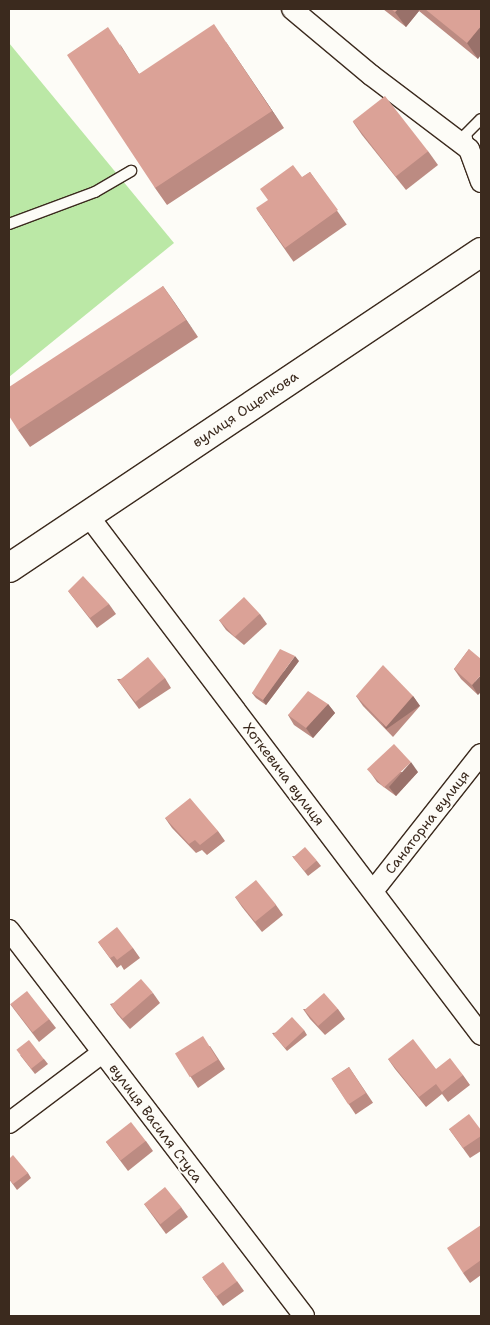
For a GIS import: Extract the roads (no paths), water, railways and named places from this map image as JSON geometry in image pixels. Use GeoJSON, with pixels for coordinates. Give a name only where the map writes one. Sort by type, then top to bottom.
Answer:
{"type":"FeatureCollection","features":[{"type":"Feature","properties":{"kind":"highway","name":"вулиця Ощепкова"},"geometry":{"type":"LineString","coordinates":[[9,568],[481,252]]}},
{"type":"Feature","properties":{"kind":"street"},"geometry":{"type":"LineString","coordinates":[[292,9],[372,75],[469,149],[481,182]]}},
{"type":"Feature","properties":{"kind":"street","name":"Хоткевича вулиця"},"geometry":{"type":"LineString","coordinates":[[87,514],[481,1035]]}},
{"type":"Feature","properties":{"kind":"street","name":"Санаторна вулиця"},"geometry":{"type":"LineString","coordinates":[[373,891],[481,754]]}},
{"type":"Feature","properties":{"kind":"street","name":"вулиця Василя Стуса"},"geometry":{"type":"LineString","coordinates":[[9,930],[304,1316]]}},
{"type":"Feature","properties":{"kind":"street"},"geometry":{"type":"LineString","coordinates":[[9,1123],[102,1053]]}},
{"type":"Feature","properties":{"kind":"lane"},"geometry":{"type":"LineString","coordinates":[[469,149],[466,134],[481,119]]}},
{"type":"Feature","properties":{"kind":"lane"},"geometry":{"type":"LineString","coordinates":[[9,224],[95,192],[130,170]]}}]}
